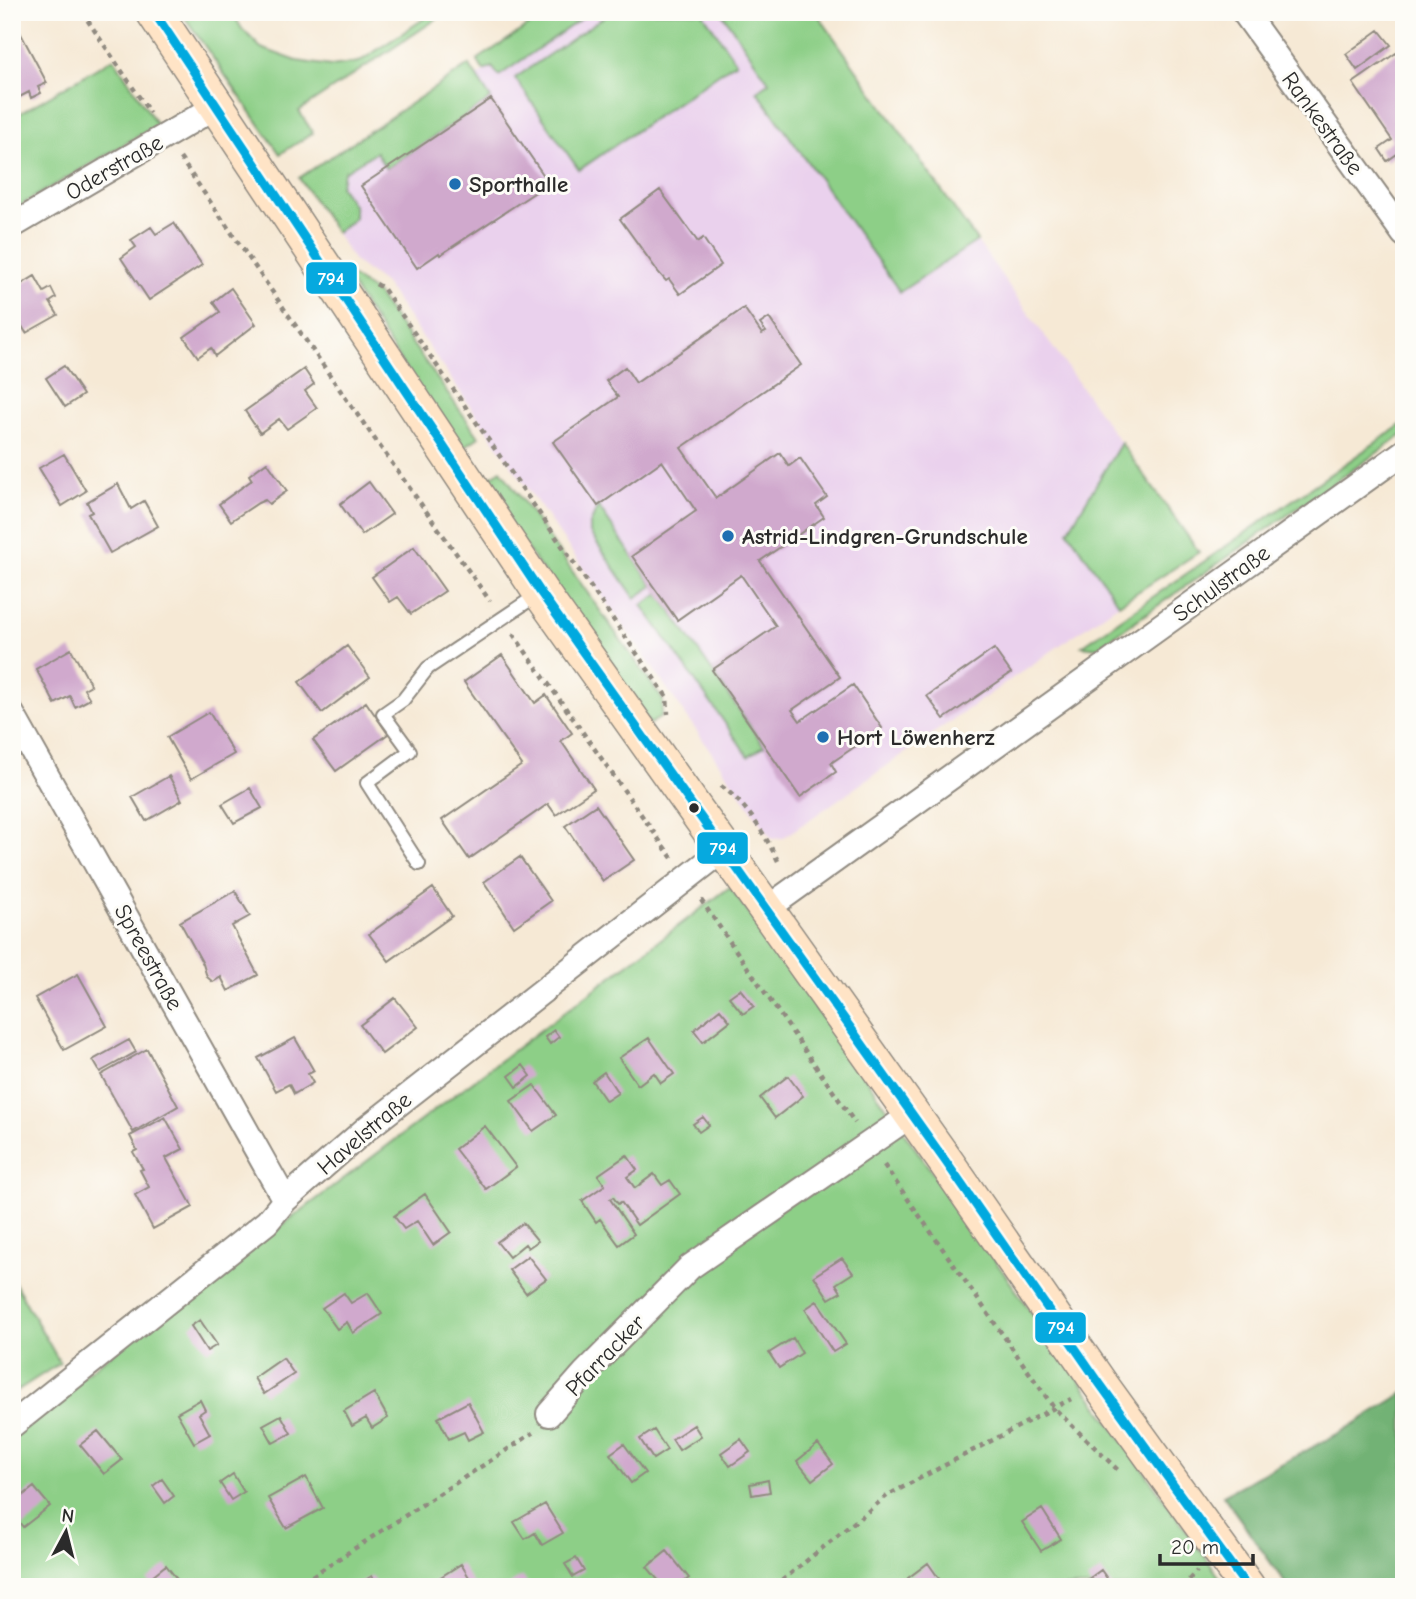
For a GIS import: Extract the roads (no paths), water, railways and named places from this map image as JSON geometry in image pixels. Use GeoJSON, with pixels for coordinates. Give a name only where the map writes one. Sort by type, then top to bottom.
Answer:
{"type":"FeatureCollection","features":[{"type":"Feature","properties":{"kind":"street"},"geometry":{"type":"LineString","coordinates":[[154,12],[541,593],[946,1161],[1100,1384],[1247,1587]]}},
{"type":"Feature","properties":{"kind":"street","name":"Rankestraße"},"geometry":{"type":"LineString","coordinates":[[1244,12],[1404,234]]}},
{"type":"Feature","properties":{"kind":"street","name":"Oderstraße"},"geometry":{"type":"LineString","coordinates":[[12,226],[215,107]]}},
{"type":"Feature","properties":{"kind":"street","name":"Schulstraße"},"geometry":{"type":"LineString","coordinates":[[765,910],[1404,452]]}},
{"type":"Feature","properties":{"kind":"street","name":"Spreestraße"},"geometry":{"type":"LineString","coordinates":[[12,714],[285,1200]]}},
{"type":"Feature","properties":{"kind":"street","name":"Havelstraße"},"geometry":{"type":"LineString","coordinates":[[12,1424],[267,1222],[285,1200],[366,1129],[723,850]]}},
{"type":"Feature","properties":{"kind":"street","name":"Pfarracker"},"geometry":{"type":"LineString","coordinates":[[549,1414],[585,1373],[690,1267],[911,1115]]}},
{"type":"Feature","properties":{"kind":"lane"},"geometry":{"type":"LineString","coordinates":[[419,864],[367,783],[410,751],[383,714],[403,700],[428,668],[541,593]]}},
{"type":"Feature","properties":{"kind":"place","name":"Sporthalle"},"geometry":{"type":"Point","coordinates":[455,184]}},
{"type":"Feature","properties":{"kind":"place","name":"Astrid-Lindgren-Grundschule"},"geometry":{"type":"Point","coordinates":[728,536]}},
{"type":"Feature","properties":{"kind":"place","name":"Hort Löwenherz"},"geometry":{"type":"Point","coordinates":[823,737]}}]}
